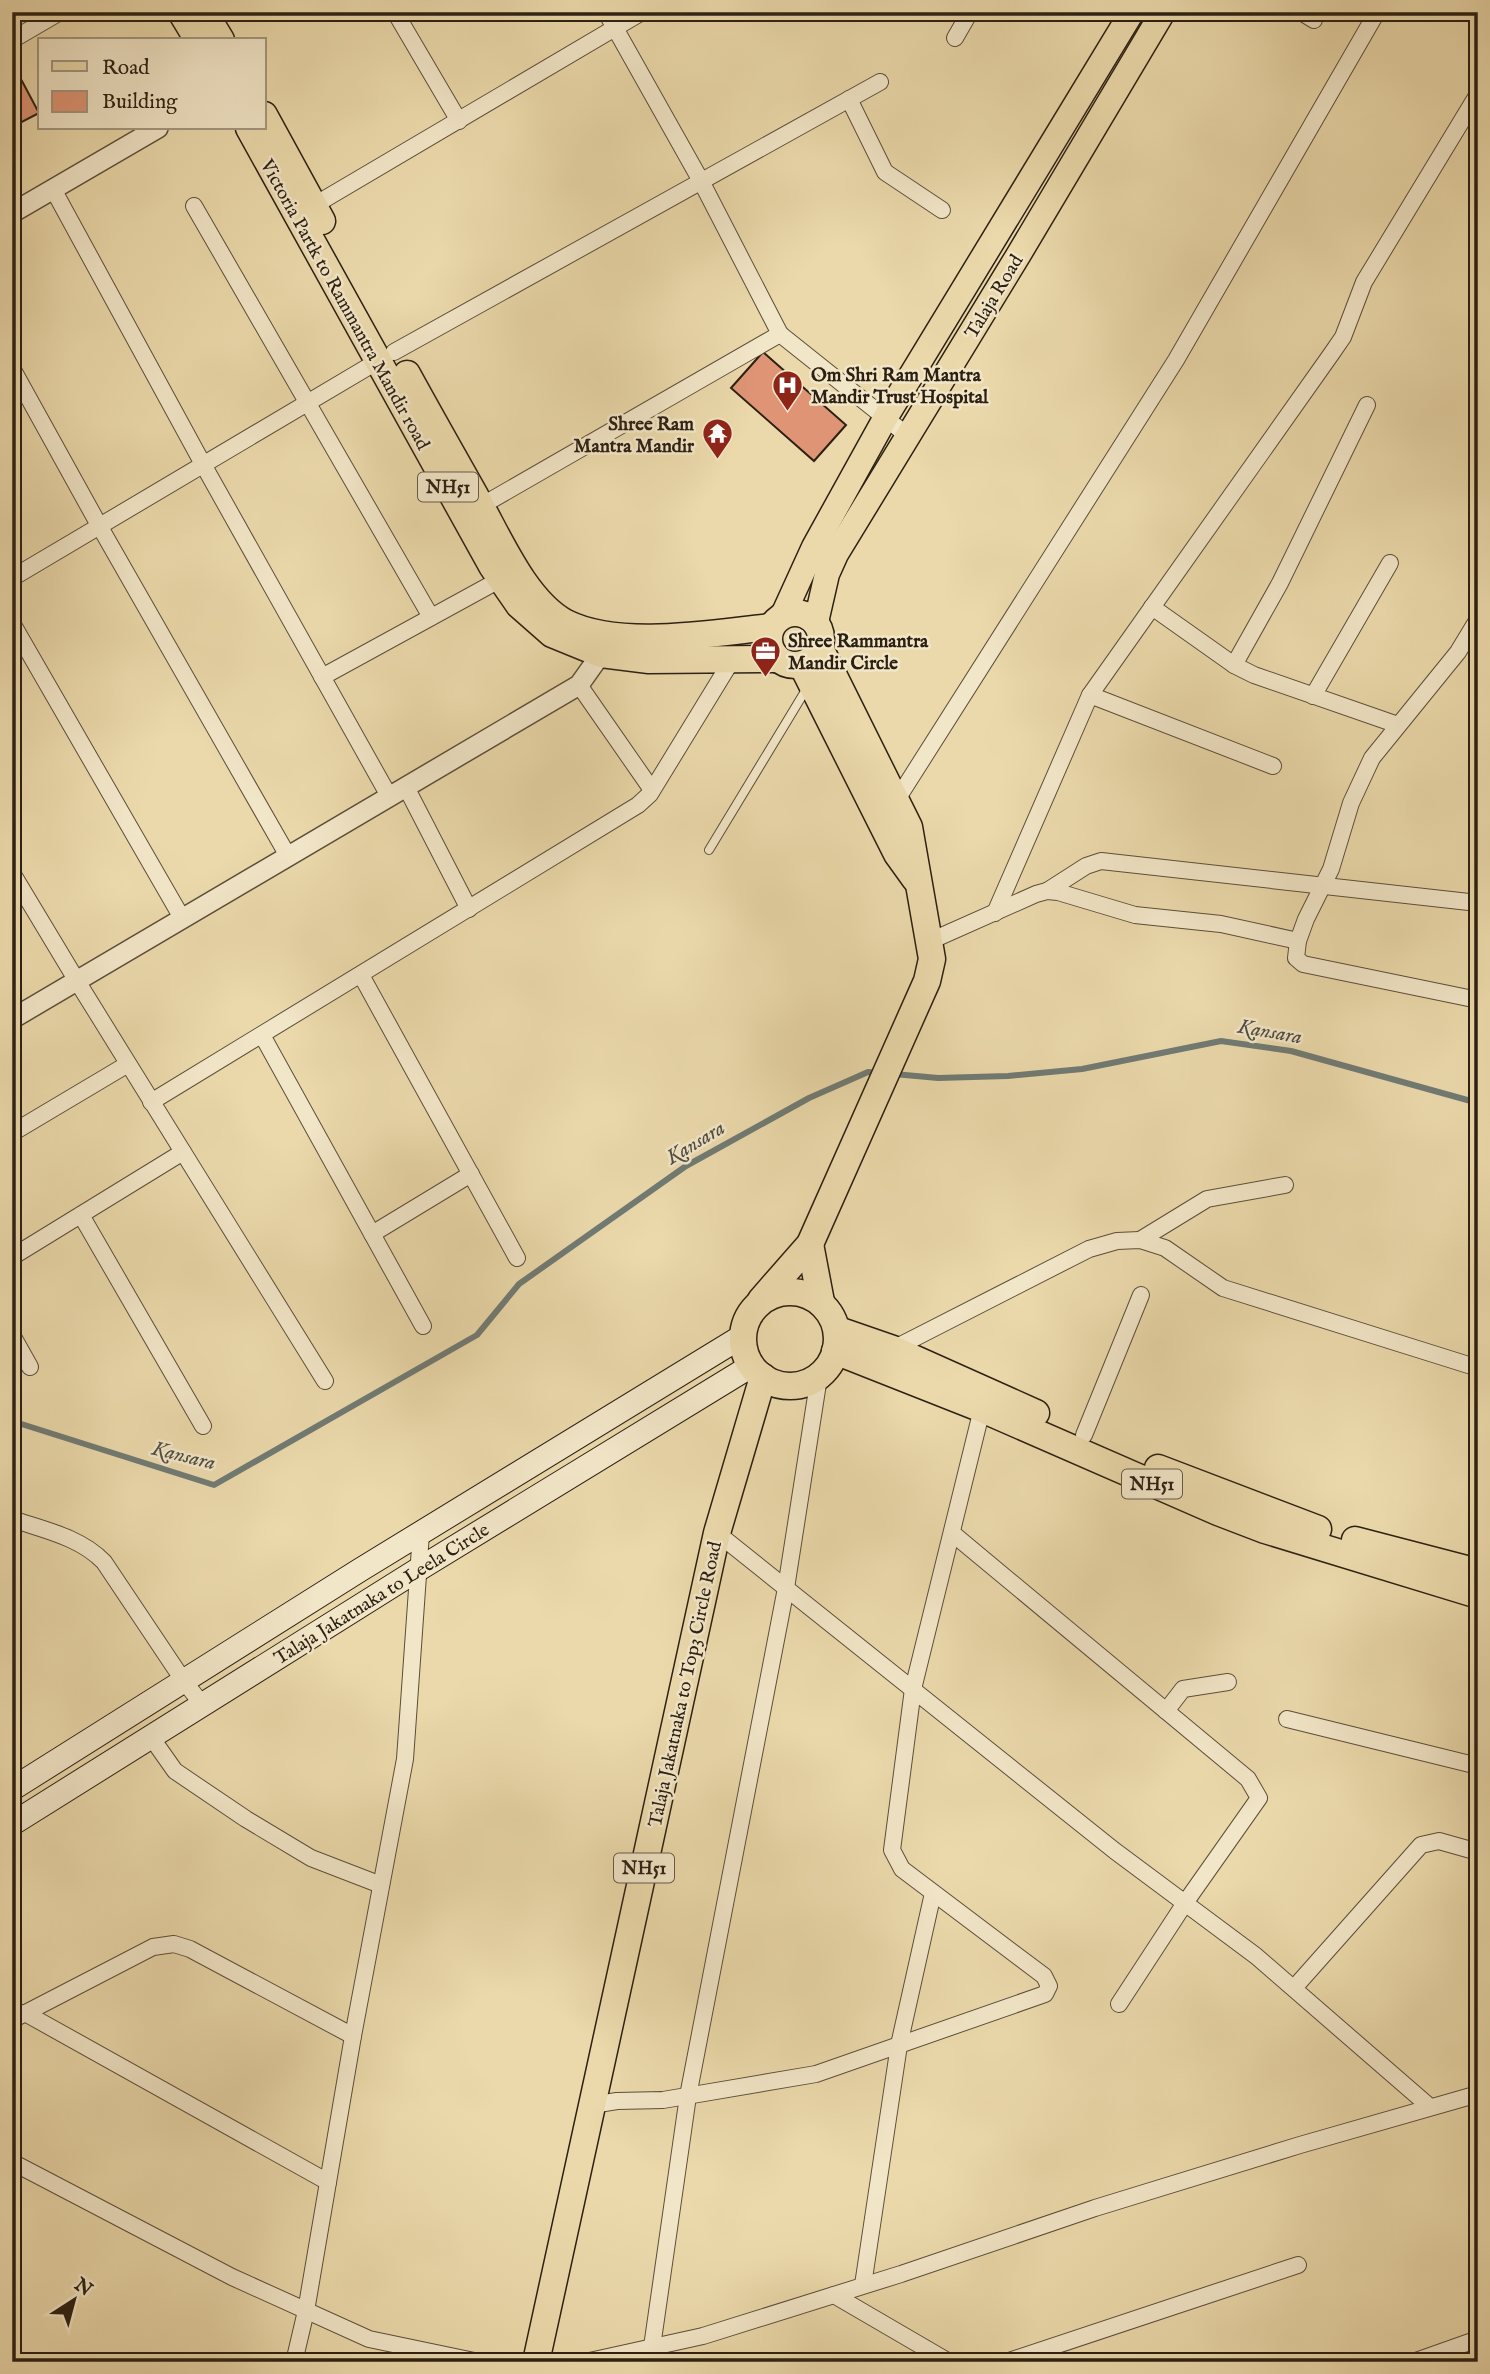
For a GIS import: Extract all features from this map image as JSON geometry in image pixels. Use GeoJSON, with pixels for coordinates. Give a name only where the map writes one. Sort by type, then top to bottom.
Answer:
{"type":"FeatureCollection","features":[{"type":"Feature","properties":{"kind":"highway"},"geometry":{"type":"LineString","coordinates":[[181,12],[197,38]]}},
{"type":"Feature","properties":{"kind":"highway"},"geometry":{"type":"LineString","coordinates":[[204,12],[220,38]]}},
{"type":"Feature","properties":{"kind":"highway","name":"Victoria Partk to Rammantra Mandir road"},"geometry":{"type":"LineString","coordinates":[[266,119],[313,206],[386,356],[501,579],[519,605],[552,634],[604,644],[649,660],[732,660],[805,655]]}},
{"type":"Feature","properties":{"kind":"highway","name":"Victoria Partk to Rammantra Mandir road"},"geometry":{"type":"LineString","coordinates":[[250,130],[386,356],[481,506],[509,559],[540,603],[566,623],[604,644],[661,639],[777,621]]}},
{"type":"Feature","properties":{"kind":"highway","name":"NH51"},"geometry":{"type":"LineString","coordinates":[[777,621],[801,613],[805,655]]}},
{"type":"Feature","properties":{"kind":"highway"},"geometry":{"type":"LineString","coordinates":[[761,1300],[780,1291],[802,1292],[821,1302],[834,1320],[837,1341],[832,1361],[819,1377],[799,1386],[778,1385],[757,1372],[746,1358],[741,1337],[747,1316],[812,1241],[928,981],[932,959],[912,837],[895,801],[805,655],[769,644],[777,621]]}},
{"type":"Feature","properties":{"kind":"highway"},"geometry":{"type":"LineString","coordinates":[[805,655],[897,853],[918,883]]}},
{"type":"Feature","properties":{"kind":"highway"},"geometry":{"type":"LineString","coordinates":[[812,1241],[821,1302]]}},
{"type":"Feature","properties":{"kind":"highway","name":"NH51"},"geometry":{"type":"LineString","coordinates":[[837,1341],[893,1349],[1160,1469],[1326,1533],[1478,1572]]}},
{"type":"Feature","properties":{"kind":"highway","name":"NH51"},"geometry":{"type":"LineString","coordinates":[[837,1341],[982,1409],[1240,1521],[1478,1595]]}},
{"type":"Feature","properties":{"kind":"highway","name":"Talaja Jakatnaka to Top3 Circle Road"},"geometry":{"type":"LineString","coordinates":[[536,2362],[717,1533],[757,1372]]}},
{"type":"Feature","properties":{"kind":"main road","name":"Talaja Road"},"geometry":{"type":"LineString","coordinates":[[777,621],[885,418],[1132,12]]}},
{"type":"Feature","properties":{"kind":"main road","name":"Talaja Road"},"geometry":{"type":"LineString","coordinates":[[805,655],[830,564],[1163,12]]}},
{"type":"Feature","properties":{"kind":"main road","name":"Talaja Jakatnaka to Leela Circle"},"geometry":{"type":"LineString","coordinates":[[12,1789],[183,1680],[741,1337]]}},
{"type":"Feature","properties":{"kind":"main road","name":"Talaja Jakatnaka to Leela Circle"},"geometry":{"type":"LineString","coordinates":[[12,1824],[419,1569],[757,1372]]}},
{"type":"Feature","properties":{"kind":"street"},"geometry":{"type":"LineString","coordinates":[[12,40],[60,12]]}},
{"type":"Feature","properties":{"kind":"street"},"geometry":{"type":"LineString","coordinates":[[395,12],[459,121]]}},
{"type":"Feature","properties":{"kind":"street"},"geometry":{"type":"LineString","coordinates":[[606,12],[701,181],[780,334],[908,436]]}},
{"type":"Feature","properties":{"kind":"street"},"geometry":{"type":"LineString","coordinates":[[313,206],[642,12]]}},
{"type":"Feature","properties":{"kind":"street"},"geometry":{"type":"LineString","coordinates":[[955,38],[970,12]]}},
{"type":"Feature","properties":{"kind":"street"},"geometry":{"type":"LineString","coordinates":[[895,801],[1176,360],[1377,12]]}},
{"type":"Feature","properties":{"kind":"street"},"geometry":{"type":"LineString","coordinates":[[12,578],[386,356],[880,82]]}},
{"type":"Feature","properties":{"kind":"street"},"geometry":{"type":"LineString","coordinates":[[995,913],[1090,695],[1343,337],[1364,282],[1478,94]]}},
{"type":"Feature","properties":{"kind":"street"},"geometry":{"type":"LineString","coordinates":[[849,99],[885,172],[942,210]]}},
{"type":"Feature","properties":{"kind":"street"},"geometry":{"type":"LineString","coordinates":[[12,213],[155,130]]}},
{"type":"Feature","properties":{"kind":"street"},"geometry":{"type":"LineString","coordinates":[[53,189],[322,677],[398,792],[469,909]]}},
{"type":"Feature","properties":{"kind":"street"},"geometry":{"type":"LineString","coordinates":[[194,205],[431,617]]}},
{"type":"Feature","properties":{"kind":"street"},"geometry":{"type":"LineString","coordinates":[[481,506],[780,334]]}},
{"type":"Feature","properties":{"kind":"street"},"geometry":{"type":"LineString","coordinates":[[12,368],[288,856]]}},
{"type":"Feature","properties":{"kind":"street"},"geometry":{"type":"LineString","coordinates":[[1234,665],[1284,575],[1367,405]]}},
{"type":"Feature","properties":{"kind":"street"},"geometry":{"type":"LineString","coordinates":[[1313,695],[1390,563]]}},
{"type":"Feature","properties":{"kind":"street"},"geometry":{"type":"LineString","coordinates":[[322,677],[501,579]]}},
{"type":"Feature","properties":{"kind":"street"},"geometry":{"type":"LineString","coordinates":[[1152,607],[1234,665],[1254,675],[1398,725]]}},
{"type":"Feature","properties":{"kind":"street"},"geometry":{"type":"LineString","coordinates":[[1478,619],[1458,652],[1372,758],[1352,803],[1331,869],[1298,941],[1296,958],[1303,964],[1478,1000]]}},
{"type":"Feature","properties":{"kind":"street"},"geometry":{"type":"LineString","coordinates":[[12,623],[183,918]]}},
{"type":"Feature","properties":{"kind":"street"},"geometry":{"type":"LineString","coordinates":[[12,1019],[579,685],[604,644]]}},
{"type":"Feature","properties":{"kind":"street"},"geometry":{"type":"LineString","coordinates":[[151,1102],[638,805],[652,790],[732,660]]}},
{"type":"Feature","properties":{"kind":"street"},"geometry":{"type":"LineString","coordinates":[[579,685],[652,790]]}},
{"type":"Feature","properties":{"kind":"street"},"geometry":{"type":"LineString","coordinates":[[1090,695],[1273,766]]}},
{"type":"Feature","properties":{"kind":"street"},"geometry":{"type":"LineString","coordinates":[[928,942],[1047,891],[1086,866],[1101,862],[1478,904]]}},
{"type":"Feature","properties":{"kind":"street"},"geometry":{"type":"LineString","coordinates":[[12,873],[76,981],[325,1381]]}},
{"type":"Feature","properties":{"kind":"street"},"geometry":{"type":"LineString","coordinates":[[1047,891],[1147,917],[1222,924],[1298,941]]}},
{"type":"Feature","properties":{"kind":"street"},"geometry":{"type":"LineString","coordinates":[[361,975],[517,1258]]}},
{"type":"Feature","properties":{"kind":"street"},"geometry":{"type":"LineString","coordinates":[[261,1035],[423,1326]]}},
{"type":"Feature","properties":{"kind":"street"},"geometry":{"type":"LineString","coordinates":[[12,1133],[128,1064]]}},
{"type":"Feature","properties":{"kind":"street"},"geometry":{"type":"LineString","coordinates":[[12,1257],[183,1152]]}},
{"type":"Feature","properties":{"kind":"street"},"geometry":{"type":"LineString","coordinates":[[372,1234],[471,1174]]}},
{"type":"Feature","properties":{"kind":"street"},"geometry":{"type":"LineString","coordinates":[[1140,1240],[1207,1199],[1285,1185]]}},
{"type":"Feature","properties":{"kind":"street"},"geometry":{"type":"LineString","coordinates":[[81,1215],[203,1426]]}},
{"type":"Feature","properties":{"kind":"street"},"geometry":{"type":"LineString","coordinates":[[893,1349],[1089,1249],[1117,1241],[1140,1240],[1165,1248],[1223,1288],[1478,1368]]}},
{"type":"Feature","properties":{"kind":"street"},"geometry":{"type":"LineString","coordinates":[[1084,1435],[1141,1295]]}},
{"type":"Feature","properties":{"kind":"street"},"geometry":{"type":"LineString","coordinates":[[12,1335],[30,1367]]}},
{"type":"Feature","properties":{"kind":"street"},"geometry":{"type":"LineString","coordinates":[[652,2347],[688,2096],[786,1588],[819,1377]]}},
{"type":"Feature","properties":{"kind":"street"},"geometry":{"type":"LineString","coordinates":[[592,2105],[617,2101],[663,2100],[816,2074],[1045,1994],[1049,1986],[1044,1976],[902,1869],[892,1850],[913,1689],[982,1409]]}},
{"type":"Feature","properties":{"kind":"street"},"geometry":{"type":"LineString","coordinates":[[12,1519],[69,1538],[94,1552],[104,1562],[202,1704]]}},
{"type":"Feature","properties":{"kind":"street"},"geometry":{"type":"LineString","coordinates":[[294,2362],[306,2311],[353,2036],[405,1759],[421,1533]]}},
{"type":"Feature","properties":{"kind":"street"},"geometry":{"type":"LineString","coordinates":[[717,1533],[1115,1851],[1256,1956],[1430,2107]]}},
{"type":"Feature","properties":{"kind":"street"},"geometry":{"type":"LineString","coordinates":[[952,1533],[1248,1779],[1259,1798],[1185,1903],[1119,2004]]}},
{"type":"Feature","properties":{"kind":"street"},"geometry":{"type":"LineString","coordinates":[[1166,1711],[1183,1689],[1228,1682]]}},
{"type":"Feature","properties":{"kind":"street"},"geometry":{"type":"LineString","coordinates":[[1287,1719],[1478,1766]]}},
{"type":"Feature","properties":{"kind":"street"},"geometry":{"type":"LineString","coordinates":[[150,1737],[175,1771],[246,1819],[312,1858],[381,1885]]}},
{"type":"Feature","properties":{"kind":"street"},"geometry":{"type":"LineString","coordinates":[[1294,1988],[1421,1845],[1439,1841],[1478,1852]]}},
{"type":"Feature","properties":{"kind":"street"},"geometry":{"type":"LineString","coordinates":[[863,2285],[899,2045],[933,1893]]}},
{"type":"Feature","properties":{"kind":"street"},"geometry":{"type":"LineString","coordinates":[[19,2016],[153,1947],[174,1944],[190,1949],[353,2036]]}},
{"type":"Feature","properties":{"kind":"street"},"geometry":{"type":"LineString","coordinates":[[19,2016],[328,2182]]}},
{"type":"Feature","properties":{"kind":"street"},"geometry":{"type":"LineString","coordinates":[[594,2361],[703,2336],[1108,2204],[1478,2094]]}},
{"type":"Feature","properties":{"kind":"street"},"geometry":{"type":"LineString","coordinates":[[12,2162],[232,2277],[369,2339],[479,2362]]}},
{"type":"Feature","properties":{"kind":"street"},"geometry":{"type":"LineString","coordinates":[[1006,2362],[1298,2265]]}},
{"type":"Feature","properties":{"kind":"street"},"geometry":{"type":"LineString","coordinates":[[834,2295],[949,2362]]}},
{"type":"Feature","properties":{"kind":"street"},"geometry":{"type":"LineString","coordinates":[[1413,2362],[1478,2339]]}},
{"type":"Feature","properties":{"kind":"lane"},"geometry":{"type":"LineString","coordinates":[[709,850],[805,655]]}},
{"type":"Feature","properties":{"kind":"building"},"geometry":{"type":"Polygon","coordinates":[[[22,81],[38,111],[16,125],[12,118],[12,87],[22,81]]]}},
{"type":"Feature","properties":{"kind":"building"},"geometry":{"type":"Polygon","coordinates":[[[763,352],[846,425],[814,461],[731,388],[763,352]]]}},
{"type":"Feature","properties":{"kind":"waterway","name":"Kansara"},"geometry":{"type":"LineString","coordinates":[[894,1074],[938,1078],[1008,1076],[1082,1069],[1221,1041],[1291,1051],[1478,1103]]}},
{"type":"Feature","properties":{"kind":"waterway","name":"Kansara"},"geometry":{"type":"LineString","coordinates":[[12,1421],[214,1485],[477,1335],[519,1284],[686,1166],[809,1098],[868,1072],[880,1073]]}},
{"type":"Feature","properties":{"kind":"place","name":"Om Shri Ram Mantra Mandir Trust Hospital"},"geometry":{"type":"Point","coordinates":[788,412]}},
{"type":"Feature","properties":{"kind":"place","name":"Shree Ram Mantra Mandir"},"geometry":{"type":"Point","coordinates":[717,461]}},
{"type":"Feature","properties":{"kind":"place","name":"Shree Rammantra Mandir Circle"},"geometry":{"type":"Point","coordinates":[765,678]}}]}
